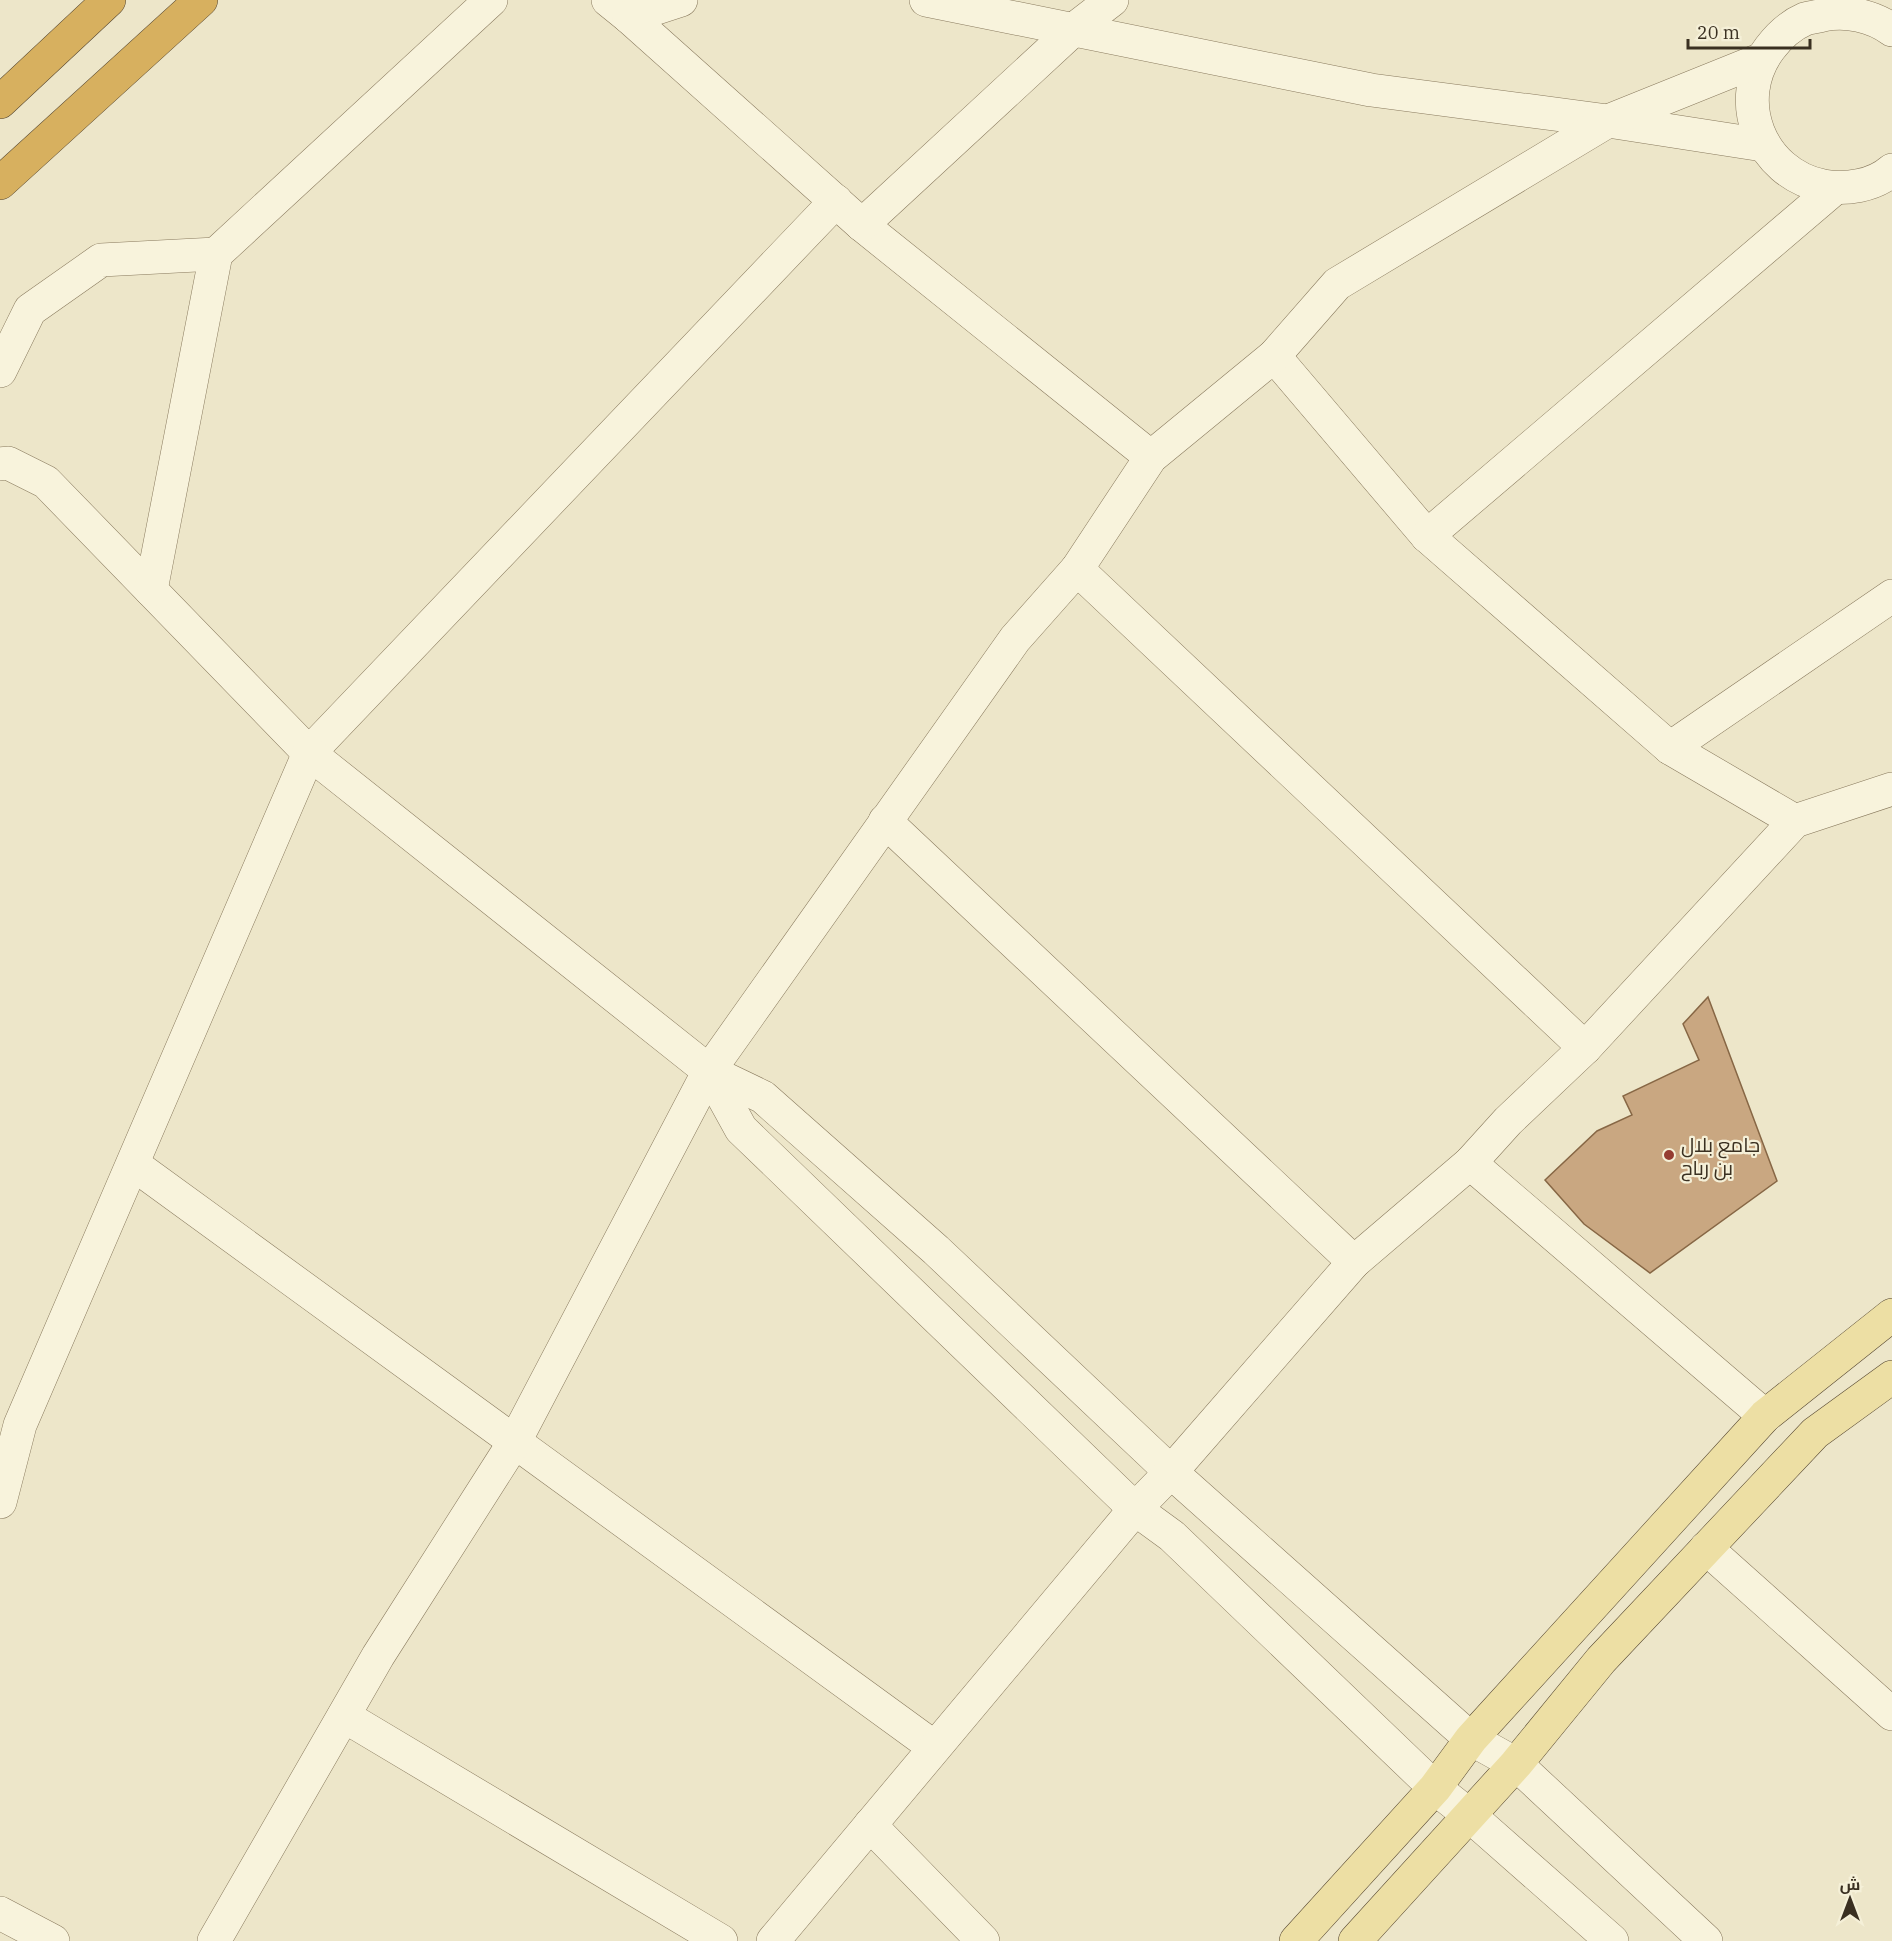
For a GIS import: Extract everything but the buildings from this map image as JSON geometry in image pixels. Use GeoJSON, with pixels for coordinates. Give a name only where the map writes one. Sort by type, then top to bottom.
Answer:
{"type":"FeatureCollection","features":[{"type":"Feature","properties":{"kind":"highway"},"geometry":{"type":"LineString","coordinates":[[1,97],[108,0]]}},
{"type":"Feature","properties":{"kind":"highway"},"geometry":{"type":"LineString","coordinates":[[0,183],[201,0]]}},
{"type":"Feature","properties":{"kind":"main road"},"geometry":{"type":"LineString","coordinates":[[1296,1941],[1435,1788],[1471,1738],[1765,1416],[1892,1315]]}},
{"type":"Feature","properties":{"kind":"main road"},"geometry":{"type":"LineString","coordinates":[[1355,1941],[1516,1764],[1601,1660],[1815,1433],[1892,1377]]}},
{"type":"Feature","properties":{"kind":"street"},"geometry":{"type":"LineString","coordinates":[[151,590],[216,254],[490,0]]}},
{"type":"Feature","properties":{"kind":"street"},"geometry":{"type":"LineString","coordinates":[[619,8],[681,0]]}},
{"type":"Feature","properties":{"kind":"street"},"geometry":{"type":"LineString","coordinates":[[926,0],[1371,90],[1608,121],[1763,145]]}},
{"type":"Feature","properties":{"kind":"street"},"geometry":{"type":"LineString","coordinates":[[862,225],[1073,30],[1112,0]]}},
{"type":"Feature","properties":{"kind":"street"},"geometry":{"type":"LineString","coordinates":[[619,8],[862,225],[1151,457]]}},
{"type":"Feature","properties":{"kind":"street"},"geometry":{"type":"LineString","coordinates":[[1891,172],[1863,185],[1835,188],[1807,183],[1783,168],[1763,145],[1753,117],[1752,87],[1762,59],[1797,10],[1834,13],[1867,8],[1892,30]]}},
{"type":"Feature","properties":{"kind":"street"},"geometry":{"type":"LineString","coordinates":[[214,1941],[378,1656],[514,1441],[709,1071],[1015,639],[1077,569],[1151,457],[1274,356],[1337,284],[1608,121],[1762,59]]}},
{"type":"Feature","properties":{"kind":"street"},"geometry":{"type":"LineString","coordinates":[[1427,536],[1835,188]]}},
{"type":"Feature","properties":{"kind":"street"},"geometry":{"type":"LineString","coordinates":[[0,1502],[20,1425],[309,753],[836,201]]}},
{"type":"Feature","properties":{"kind":"street"},"geometry":{"type":"LineString","coordinates":[[0,371],[30,310],[101,260],[216,254]]}},
{"type":"Feature","properties":{"kind":"street"},"geometry":{"type":"LineString","coordinates":[[1274,356],[1427,536],[1670,748],[1795,821]]}},
{"type":"Feature","properties":{"kind":"street"},"geometry":{"type":"LineString","coordinates":[[0,464],[9,463],[46,482],[309,753],[709,1071],[763,1097],[936,1250],[1171,1472],[1471,1738],[1516,1764],[1706,1941]]}},
{"type":"Feature","properties":{"kind":"street"},"geometry":{"type":"LineString","coordinates":[[1077,569],[1586,1048]]}},
{"type":"Feature","properties":{"kind":"street"},"geometry":{"type":"LineString","coordinates":[[1670,748],[1892,596]]}},
{"type":"Feature","properties":{"kind":"street"},"geometry":{"type":"LineString","coordinates":[[773,1941],[1135,1509],[1171,1472],[1354,1262],[1470,1163],[1508,1121],[1586,1048],[1795,821],[1892,789]]}},
{"type":"Feature","properties":{"kind":"street"},"geometry":{"type":"LineString","coordinates":[[885,821],[1354,1262]]}},
{"type":"Feature","properties":{"kind":"street"},"geometry":{"type":"LineString","coordinates":[[709,1071],[741,1129],[1135,1509],[1172,1536],[1435,1788],[1612,1941]]}},
{"type":"Feature","properties":{"kind":"street"},"geometry":{"type":"LineString","coordinates":[[1470,1163],[1765,1416]]}},
{"type":"Feature","properties":{"kind":"street"},"geometry":{"type":"LineString","coordinates":[[133,1164],[934,1747]]}},
{"type":"Feature","properties":{"kind":"street"},"geometry":{"type":"LineString","coordinates":[[1706,1548],[1892,1714]]}},
{"type":"Feature","properties":{"kind":"street"},"geometry":{"type":"LineString","coordinates":[[344,1716],[721,1941]]}},
{"type":"Feature","properties":{"kind":"street"},"geometry":{"type":"LineString","coordinates":[[870,1825],[983,1941]]}},
{"type":"Feature","properties":{"kind":"street"},"geometry":{"type":"LineString","coordinates":[[0,1913],[53,1941]]}},
{"type":"Feature","properties":{"kind":"place","name":"جامع بلال بن رباح"},"geometry":{"type":"Point","coordinates":[1669,1155]}}]}
